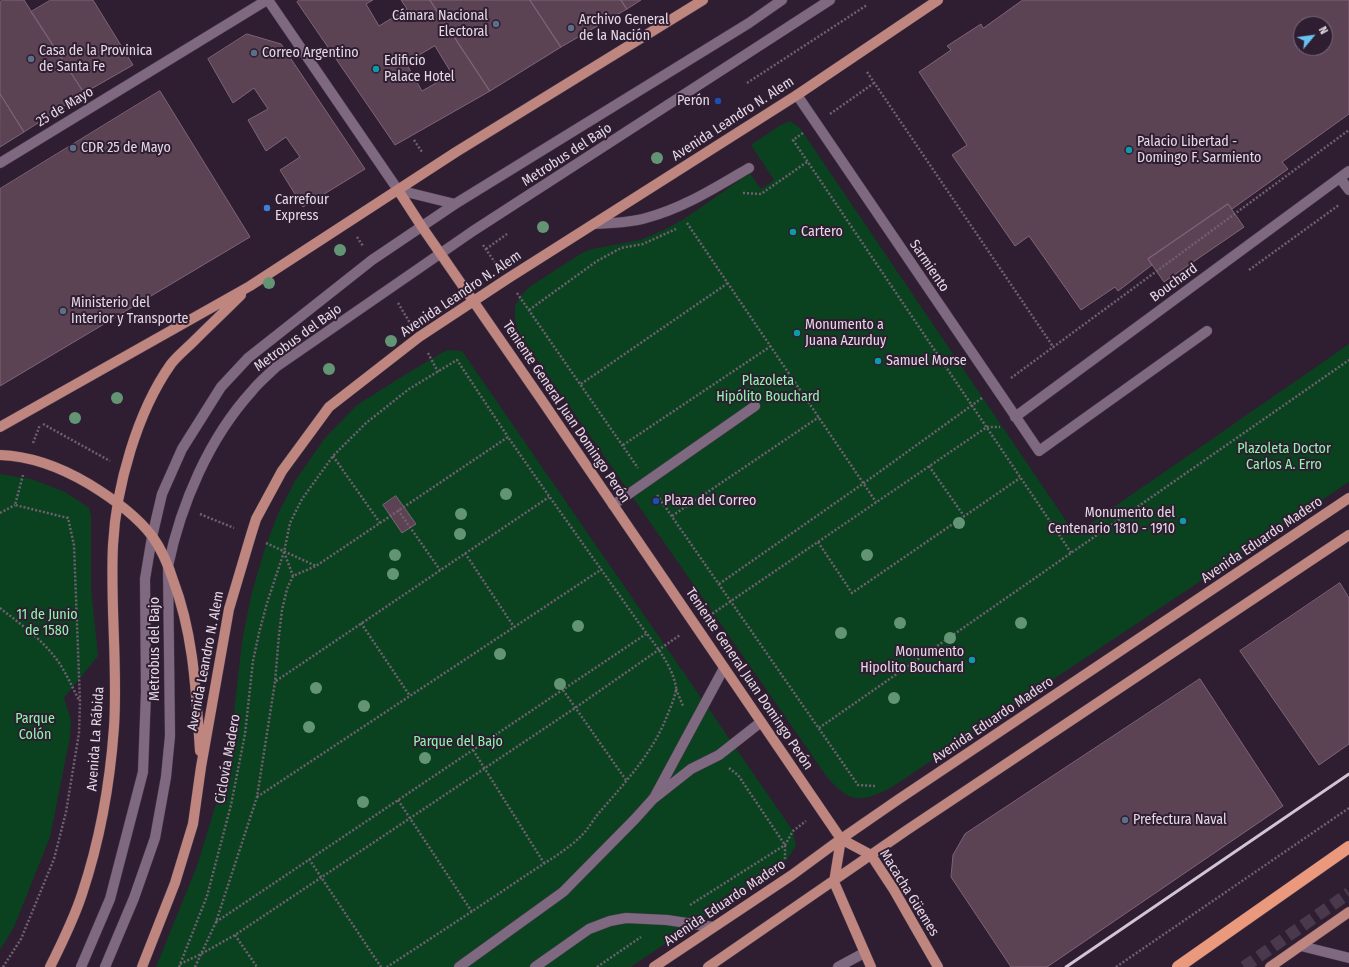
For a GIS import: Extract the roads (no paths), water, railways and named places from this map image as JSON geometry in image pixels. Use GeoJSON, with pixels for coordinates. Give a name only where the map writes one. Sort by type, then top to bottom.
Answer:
{"type":"FeatureCollection","features":[{"type":"Feature","properties":{"kind":"highway"},"geometry":{"type":"LineString","coordinates":[[1178,967],[1349,847]]}},
{"type":"Feature","properties":{"kind":"main road"},"geometry":{"type":"LineString","coordinates":[[0,427],[250,286],[398,190],[703,0]]}},
{"type":"Feature","properties":{"kind":"main road","name":"Avenida Leandro N. Alem"},"geometry":{"type":"LineString","coordinates":[[201,767],[228,609],[256,519],[282,471],[329,407],[418,337],[797,95],[938,0]]}},
{"type":"Feature","properties":{"kind":"main road","name":"Teniente General Juan Domingo Perón"},"geometry":{"type":"LineString","coordinates":[[398,190],[440,254],[613,504],[841,839]]}},
{"type":"Feature","properties":{"kind":"main road"},"geometry":{"type":"LineString","coordinates":[[118,504],[125,470],[139,425],[168,369],[172,363],[250,286]]}},
{"type":"Feature","properties":{"kind":"main road"},"geometry":{"type":"LineString","coordinates":[[0,455],[28,459],[52,466],[99,490],[118,504],[140,523],[152,536],[164,556],[180,597],[194,666],[201,767],[193,824],[175,884],[142,967]]}},
{"type":"Feature","properties":{"kind":"main road","name":"Avenida Eduardo Madero"},"geometry":{"type":"LineString","coordinates":[[654,967],[792,875],[841,839],[1349,498]]}},
{"type":"Feature","properties":{"kind":"main road","name":"Avenida La Rábida"},"geometry":{"type":"LineString","coordinates":[[50,967],[82,895],[103,816],[114,726],[115,661],[113,546],[118,504]]}},
{"type":"Feature","properties":{"kind":"main road"},"geometry":{"type":"LineString","coordinates":[[708,967],[834,882],[871,855],[1349,535]]}},
{"type":"Feature","properties":{"kind":"main road"},"geometry":{"type":"LineString","coordinates":[[841,839],[834,882],[871,967]]}},
{"type":"Feature","properties":{"kind":"main road","name":"Macacha Güemes"},"geometry":{"type":"LineString","coordinates":[[841,839],[871,855],[894,890],[938,967]]}},
{"type":"Feature","properties":{"kind":"main road"},"geometry":{"type":"LineString","coordinates":[[1270,967],[1349,912]]}},
{"type":"Feature","properties":{"kind":"street","name":"25 de Mayo"},"geometry":{"type":"LineString","coordinates":[[0,163],[267,0]]}},
{"type":"Feature","properties":{"kind":"street","name":"Teniente General Juan Domingo Perón"},"geometry":{"type":"LineString","coordinates":[[267,0],[398,190]]}},
{"type":"Feature","properties":{"kind":"street","name":"Metrobus del Bajo"},"geometry":{"type":"LineString","coordinates":[[81,967],[110,899],[143,772],[146,692],[145,579],[152,536],[162,494],[182,448],[221,387],[248,358],[372,260],[455,204],[749,23],[782,0]]}},
{"type":"Feature","properties":{"kind":"street","name":"Metrobus del Bajo"},"geometry":{"type":"LineString","coordinates":[[104,967],[134,898],[155,838],[166,777],[170,736],[168,566],[174,539],[184,508],[207,456],[229,419],[252,390],[276,367],[440,254],[830,0]]}},
{"type":"Feature","properties":{"kind":"street","name":"Sarmiento"},"geometry":{"type":"LineString","coordinates":[[797,95],[1039,451],[1207,331]]}},
{"type":"Feature","properties":{"kind":"street"},"geometry":{"type":"LineString","coordinates":[[594,224],[647,218],[685,204],[749,168]]}},
{"type":"Feature","properties":{"kind":"street","name":"Bouchard"},"geometry":{"type":"LineString","coordinates":[[1018,421],[1349,171]]}},
{"type":"Feature","properties":{"kind":"street"},"geometry":{"type":"LineString","coordinates":[[1340,178],[1349,190]]}},
{"type":"Feature","properties":{"kind":"street"},"geometry":{"type":"LineString","coordinates":[[398,190],[455,204]]}},
{"type":"Feature","properties":{"kind":"street"},"geometry":{"type":"LineString","coordinates":[[613,504],[755,406]]}},
{"type":"Feature","properties":{"kind":"street"},"geometry":{"type":"LineString","coordinates":[[653,799],[724,668]]}},
{"type":"Feature","properties":{"kind":"street"},"geometry":{"type":"LineString","coordinates":[[459,967],[563,892],[653,799],[691,769],[719,755],[761,722]]}},
{"type":"Feature","properties":{"kind":"street"},"geometry":{"type":"LineString","coordinates":[[535,967],[589,929],[610,921],[626,918],[667,920],[714,927]]}},
{"type":"Feature","properties":{"kind":"street"},"geometry":{"type":"LineString","coordinates":[[1300,946],[1349,958]]}},
{"type":"Feature","properties":{"kind":"street"},"geometry":{"type":"LineString","coordinates":[[838,967],[864,953]]}},
{"type":"Feature","properties":{"kind":"tunnel"},"geometry":{"type":"LineString","coordinates":[[1244,967],[1349,893]]}},
{"type":"Feature","properties":{"kind":"railway"},"geometry":{"type":"LineString","coordinates":[[1066,967],[1349,774]]}},
{"type":"Feature","properties":{"kind":"place","name":"Cámara Nacional Electoral"},"geometry":{"type":"Point","coordinates":[496,24]}},
{"type":"Feature","properties":{"kind":"place","name":"Archivo General de la Nación"},"geometry":{"type":"Point","coordinates":[571,28]}},
{"type":"Feature","properties":{"kind":"place","name":"Correo Argentino"},"geometry":{"type":"Point","coordinates":[254,53]}},
{"type":"Feature","properties":{"kind":"place","name":"Casa de la Provinica de Santa Fe"},"geometry":{"type":"Point","coordinates":[31,59]}},
{"type":"Feature","properties":{"kind":"place","name":"Edificio Palace Hotel"},"geometry":{"type":"Point","coordinates":[376,69]}},
{"type":"Feature","properties":{"kind":"place","name":"Perón"},"geometry":{"type":"Point","coordinates":[718,101]}},
{"type":"Feature","properties":{"kind":"place","name":"CDR 25 de Mayo"},"geometry":{"type":"Point","coordinates":[73,148]}},
{"type":"Feature","properties":{"kind":"place","name":"Palacio Libertad - Domingo F. Sarmiento"},"geometry":{"type":"Point","coordinates":[1129,150]}},
{"type":"Feature","properties":{"kind":"place","name":"Carrefour Express"},"geometry":{"type":"Point","coordinates":[267,208]}},
{"type":"Feature","properties":{"kind":"place","name":"Cartero"},"geometry":{"type":"Point","coordinates":[793,232]}},
{"type":"Feature","properties":{"kind":"place","name":"Ministerio del Interior y Transporte"},"geometry":{"type":"Point","coordinates":[63,311]}},
{"type":"Feature","properties":{"kind":"place","name":"Monumento a Juana Azurduy"},"geometry":{"type":"Point","coordinates":[797,333]}},
{"type":"Feature","properties":{"kind":"place","name":"Samuel Morse"},"geometry":{"type":"Point","coordinates":[878,361]}},
{"type":"Feature","properties":{"kind":"place","name":"Plaza del Correo"},"geometry":{"type":"Point","coordinates":[656,501]}},
{"type":"Feature","properties":{"kind":"place","name":"Monumento del Centenario 1810 - 1910"},"geometry":{"type":"Point","coordinates":[1183,521]}},
{"type":"Feature","properties":{"kind":"place","name":"Monumento Hipolito Bouchard"},"geometry":{"type":"Point","coordinates":[972,660]}},
{"type":"Feature","properties":{"kind":"place","name":"Prefectura Naval"},"geometry":{"type":"Point","coordinates":[1125,820]}},
{"type":"Feature","properties":{"kind":"park label","name":"Plazoleta Hipólito Bouchard"},"geometry":{"type":"Point","coordinates":[768,390]}},
{"type":"Feature","properties":{"kind":"park label","name":"Plazoleta Doctor Carlos A. Erro"},"geometry":{"type":"Point","coordinates":[1284,458]}},
{"type":"Feature","properties":{"kind":"park label","name":"11 de Junio de 1580"},"geometry":{"type":"Point","coordinates":[47,624]}},
{"type":"Feature","properties":{"kind":"park label","name":"Parque Colón"},"geometry":{"type":"Point","coordinates":[35,728]}},
{"type":"Feature","properties":{"kind":"park label","name":"Parque del Bajo"},"geometry":{"type":"Point","coordinates":[458,742]}}]}
